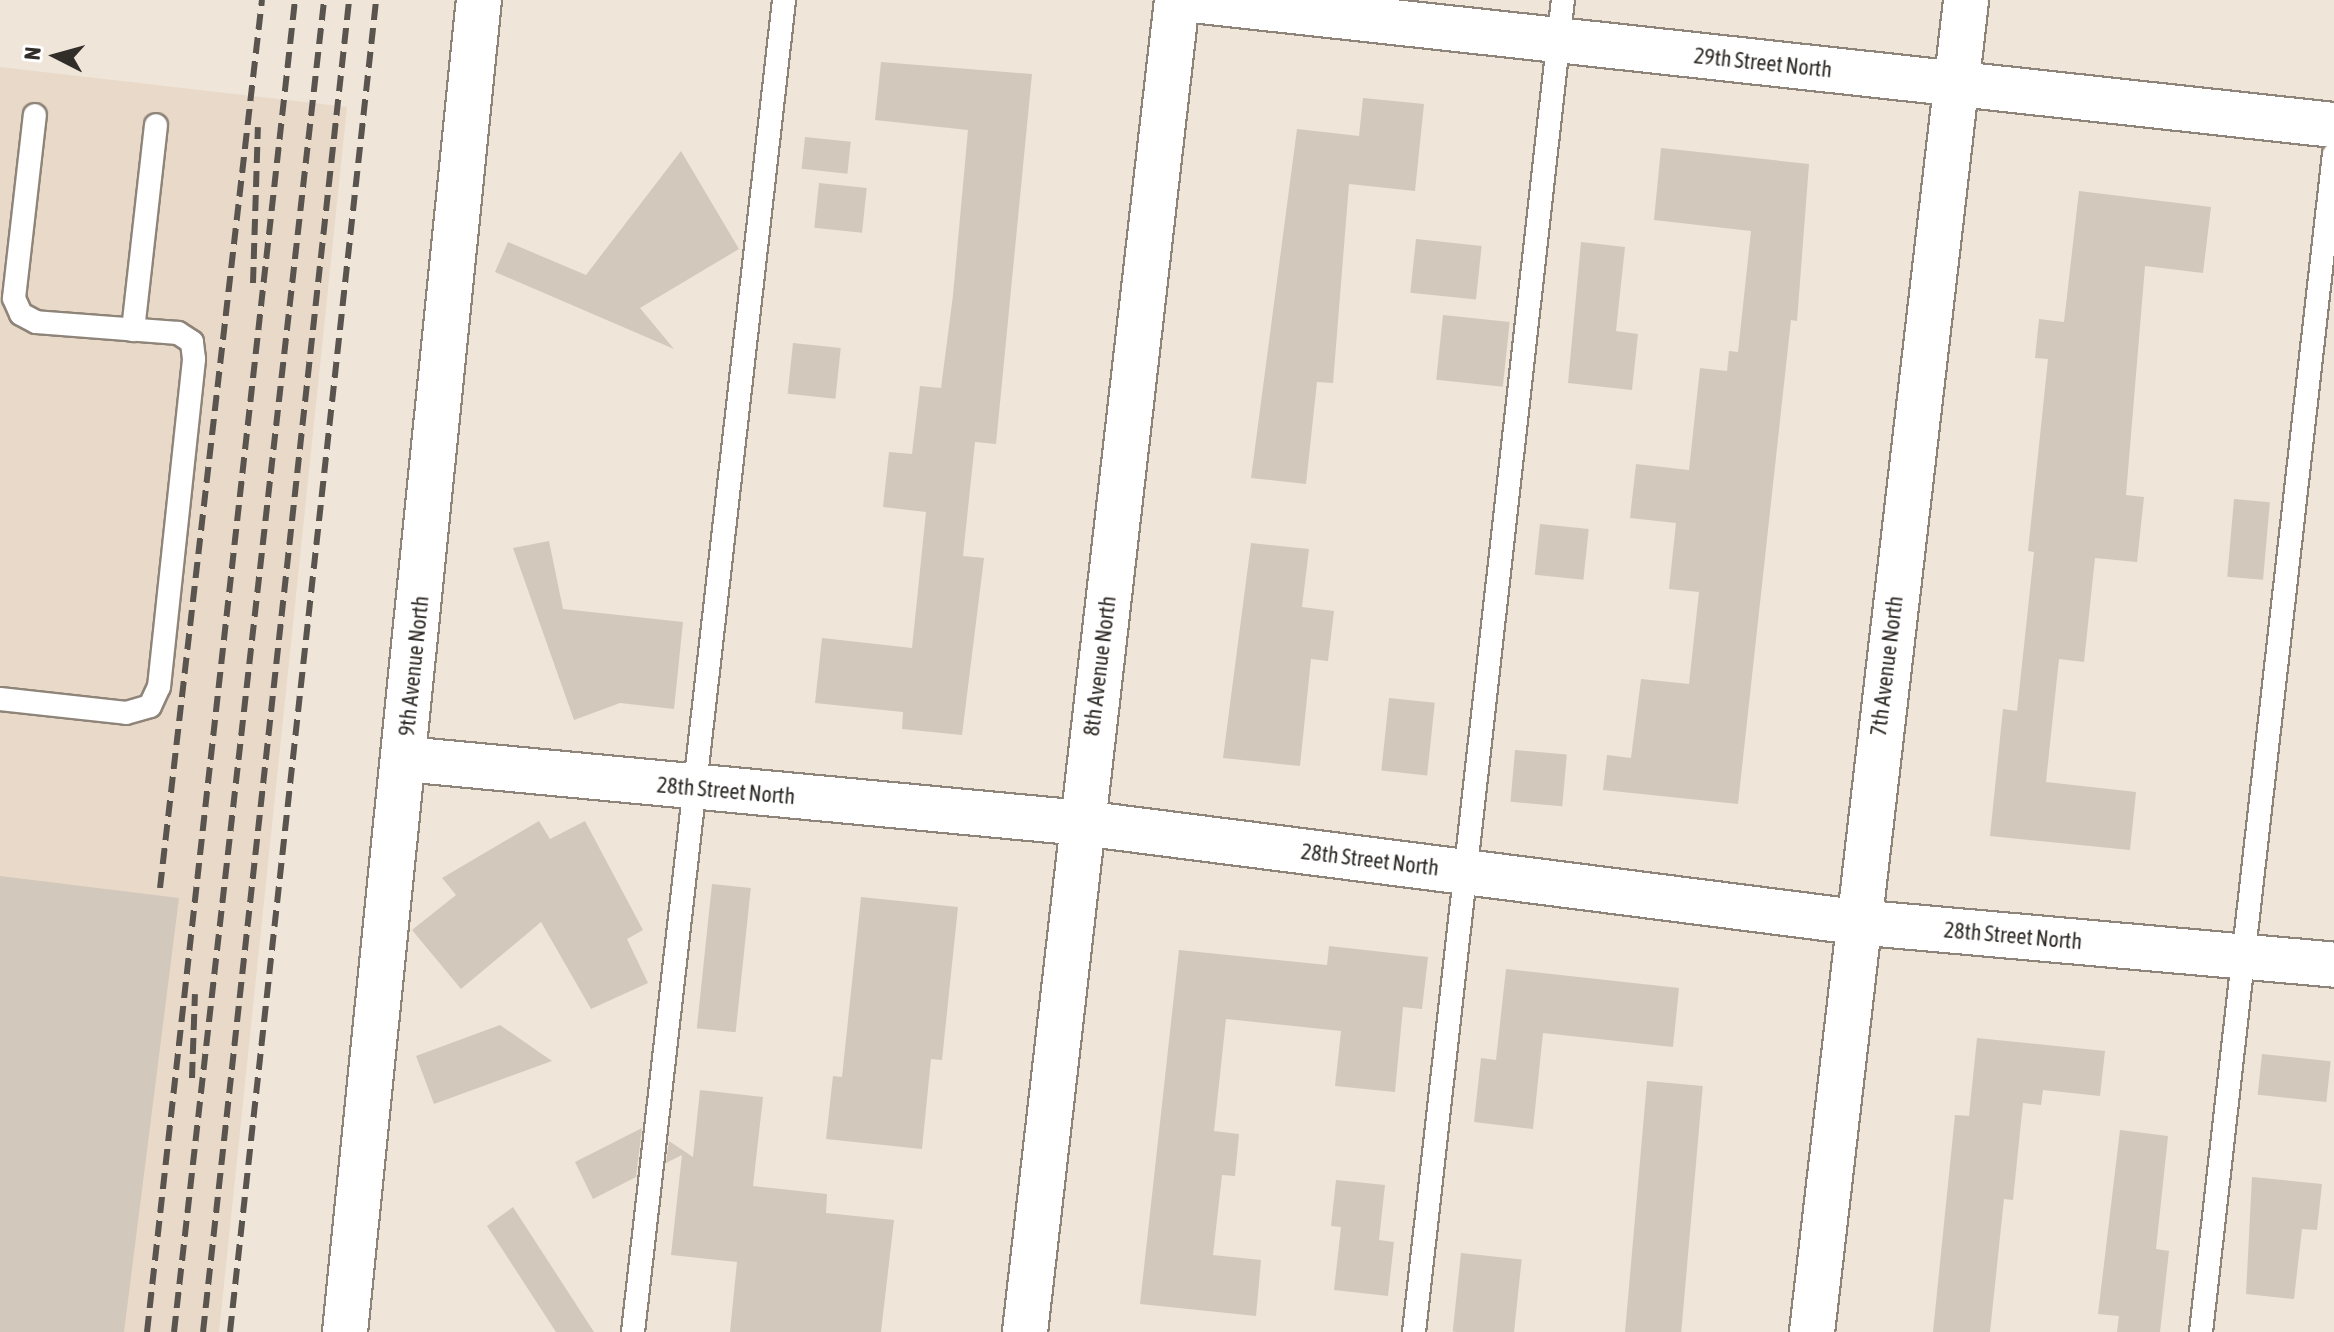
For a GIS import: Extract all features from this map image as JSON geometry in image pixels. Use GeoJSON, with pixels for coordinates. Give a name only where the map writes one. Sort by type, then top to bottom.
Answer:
{"type":"FeatureCollection","features":[{"type":"Feature","properties":{"kind":"street","name":"9th Avenue North"},"geometry":{"type":"LineString","coordinates":[[345,1332],[479,0]]}},
{"type":"Feature","properties":{"kind":"street","name":"8th Avenue North"},"geometry":{"type":"LineString","coordinates":[[1025,1332],[1177,0]]}},
{"type":"Feature","properties":{"kind":"street","name":"29th Street North"},"geometry":{"type":"LineString","coordinates":[[1192,0],[1561,20],[1957,85],[2334,125]]}},
{"type":"Feature","properties":{"kind":"street","name":"7th Avenue North"},"geometry":{"type":"LineString","coordinates":[[1812,1332],[1856,922],[1966,0]]}},
{"type":"Feature","properties":{"kind":"street","name":"28th Street North"},"geometry":{"type":"LineString","coordinates":[[405,759],[1082,823],[1856,922],[2334,965]]}},
{"type":"Feature","properties":{"kind":"lane"},"geometry":{"type":"LineString","coordinates":[[633,1332],[784,0]]}},
{"type":"Feature","properties":{"kind":"lane"},"geometry":{"type":"LineString","coordinates":[[1414,1332],[1462,872],[1561,20]]}},
{"type":"Feature","properties":{"kind":"lane"},"geometry":{"type":"LineString","coordinates":[[0,699],[126,713],[150,706],[159,687],[194,359],[192,342],[178,333],[36,322],[21,314],[14,298],[35,115]]}},
{"type":"Feature","properties":{"kind":"lane"},"geometry":{"type":"LineString","coordinates":[[133,330],[156,125]]}},
{"type":"Feature","properties":{"kind":"lane"},"geometry":{"type":"LineString","coordinates":[[2201,1332],[2334,154]]}},
{"type":"Feature","properties":{"kind":"shaded area"},"geometry":{"type":"Polygon","coordinates":[[[0,67],[347,107],[219,1332],[0,1332],[0,67]]]}},
{"type":"Feature","properties":{"kind":"building"},"geometry":{"type":"Polygon","coordinates":[[[881,62],[1032,74],[996,444],[975,442],[963,556],[984,558],[962,735],[902,729],[903,712],[815,703],[822,638],[912,648],[926,512],[883,507],[889,452],[912,454],[920,386],[941,388],[953,295],[968,130],[875,120],[881,62]]]}},
{"type":"Feature","properties":{"kind":"building"},"geometry":{"type":"Polygon","coordinates":[[[1363,98],[1424,104],[1415,191],[1349,184],[1333,383],[1317,382],[1306,484],[1251,478],[1297,129],[1359,136],[1363,98]]]}},
{"type":"Feature","properties":{"kind":"building"},"geometry":{"type":"Polygon","coordinates":[[[805,137],[851,142],[847,174],[802,169],[805,137]]]}},
{"type":"Feature","properties":{"kind":"building"},"geometry":{"type":"Polygon","coordinates":[[[1661,148],[1809,164],[1797,321],[1791,320],[1738,804],[1603,790],[1607,755],[1631,758],[1641,679],[1689,684],[1699,592],[1669,589],[1676,523],[1630,518],[1636,464],[1689,470],[1700,368],[1727,371],[1729,351],[1738,352],[1751,231],[1654,220],[1661,148]]]}},
{"type":"Feature","properties":{"kind":"building"},"geometry":{"type":"Polygon","coordinates":[[[681,151],[739,249],[640,308],[674,349],[495,272],[508,242],[586,275],[681,151]]]}},
{"type":"Feature","properties":{"kind":"building"},"geometry":{"type":"Polygon","coordinates":[[[819,183],[867,188],[862,233],[814,228],[819,183]]]}},
{"type":"Feature","properties":{"kind":"building"},"geometry":{"type":"Polygon","coordinates":[[[2079,191],[2211,207],[2203,273],[2145,266],[2126,495],[2144,497],[2137,562],[2095,558],[2084,662],[2059,659],[2046,782],[2136,792],[2130,850],[1990,836],[2003,709],[2017,711],[2034,552],[2028,551],[2048,359],[2035,358],[2039,319],[2064,322],[2079,191]]]}},
{"type":"Feature","properties":{"kind":"building"},"geometry":{"type":"Polygon","coordinates":[[[1416,239],[1482,246],[1476,300],[1410,293],[1416,239]]]}},
{"type":"Feature","properties":{"kind":"building"},"geometry":{"type":"Polygon","coordinates":[[[1581,242],[1625,247],[1616,331],[1638,334],[1632,390],[1568,383],[1581,242]]]}},
{"type":"Feature","properties":{"kind":"building"},"geometry":{"type":"Polygon","coordinates":[[[1443,315],[1510,322],[1503,387],[1436,380],[1443,315]]]}},
{"type":"Feature","properties":{"kind":"building"},"geometry":{"type":"Polygon","coordinates":[[[793,343],[841,348],[835,399],[788,394],[793,343]]]}},
{"type":"Feature","properties":{"kind":"building"},"geometry":{"type":"Polygon","coordinates":[[[2234,499],[2270,502],[2263,580],[2227,577],[2234,499]]]}},
{"type":"Feature","properties":{"kind":"building"},"geometry":{"type":"Polygon","coordinates":[[[1540,524],[1589,529],[1583,580],[1535,575],[1540,524]]]}},
{"type":"Feature","properties":{"kind":"building"},"geometry":{"type":"Polygon","coordinates":[[[549,541],[563,609],[683,622],[674,709],[620,703],[574,720],[513,548],[549,541]]]}},
{"type":"Feature","properties":{"kind":"building"},"geometry":{"type":"Polygon","coordinates":[[[1251,543],[1309,549],[1302,607],[1334,611],[1328,661],[1311,659],[1300,766],[1223,758],[1251,543]]]}},
{"type":"Feature","properties":{"kind":"building"},"geometry":{"type":"Polygon","coordinates":[[[1389,698],[1435,703],[1427,775],[1381,771],[1389,698]]]}},
{"type":"Feature","properties":{"kind":"building"},"geometry":{"type":"Polygon","coordinates":[[[1515,750],[1567,755],[1562,806],[1510,802],[1515,750]]]}},
{"type":"Feature","properties":{"kind":"building"},"geometry":{"type":"Polygon","coordinates":[[[539,821],[550,839],[585,821],[643,930],[627,939],[648,983],[591,1009],[541,922],[461,989],[412,930],[456,895],[442,878],[539,821]]]}},
{"type":"Feature","properties":{"kind":"building"},"geometry":{"type":"Polygon","coordinates":[[[0,876],[179,898],[124,1332],[0,1332],[0,876]]]}},
{"type":"Feature","properties":{"kind":"building"},"geometry":{"type":"Polygon","coordinates":[[[712,884],[751,888],[736,1032],[697,1028],[712,884]]]}},
{"type":"Feature","properties":{"kind":"building"},"geometry":{"type":"Polygon","coordinates":[[[861,897],[958,907],[942,1060],[931,1059],[922,1149],[826,1139],[833,1076],[842,1077],[861,897]]]}},
{"type":"Feature","properties":{"kind":"building"},"geometry":{"type":"Polygon","coordinates":[[[1329,946],[1428,957],[1422,1009],[1403,1007],[1395,1092],[1335,1086],[1341,1031],[1226,1019],[1214,1131],[1239,1134],[1235,1176],[1222,1175],[1213,1255],[1261,1260],[1256,1316],[1140,1304],[1179,950],[1327,965],[1329,946]]]}},
{"type":"Feature","properties":{"kind":"building"},"geometry":{"type":"Polygon","coordinates":[[[1506,969],[1679,988],[1673,1047],[1543,1033],[1533,1129],[1474,1122],[1481,1058],[1496,1060],[1506,969]]]}},
{"type":"Feature","properties":{"kind":"building"},"geometry":{"type":"Polygon","coordinates":[[[500,1025],[552,1061],[434,1104],[416,1056],[500,1025]]]}},
{"type":"Feature","properties":{"kind":"building"},"geometry":{"type":"Polygon","coordinates":[[[1977,1038],[2105,1051],[2100,1096],[2043,1090],[2041,1105],[2023,1103],[2013,1200],[2004,1199],[1990,1332],[1933,1332],[1955,1115],[1969,1116],[1977,1038]]]}},
{"type":"Feature","properties":{"kind":"building"},"geometry":{"type":"Polygon","coordinates":[[[2262,1054],[2331,1061],[2326,1102],[2258,1095],[2262,1054]]]}},
{"type":"Feature","properties":{"kind":"building"},"geometry":{"type":"Polygon","coordinates":[[[1647,1081],[1703,1086],[1681,1332],[1625,1332],[1647,1081]]]}},
{"type":"Feature","properties":{"kind":"building"},"geometry":{"type":"Polygon","coordinates":[[[700,1090],[763,1097],[753,1186],[827,1194],[826,1213],[894,1220],[881,1332],[730,1332],[737,1262],[671,1255],[682,1155],[666,1163],[669,1141],[693,1157],[700,1090]]]}},
{"type":"Feature","properties":{"kind":"building"},"geometry":{"type":"Polygon","coordinates":[[[642,1128],[636,1177],[593,1199],[575,1162],[642,1128]]]}},
{"type":"Feature","properties":{"kind":"building"},"geometry":{"type":"Polygon","coordinates":[[[2120,1130],[2168,1136],[2156,1249],[2169,1251],[2160,1332],[2117,1332],[2119,1316],[2098,1314],[2120,1130]]]}},
{"type":"Feature","properties":{"kind":"building"},"geometry":{"type":"Polygon","coordinates":[[[2252,1177],[2322,1184],[2317,1230],[2302,1229],[2294,1299],[2246,1294],[2252,1177]]]}},
{"type":"Feature","properties":{"kind":"building"},"geometry":{"type":"Polygon","coordinates":[[[1336,1180],[1385,1185],[1379,1240],[1394,1242],[1388,1296],[1334,1290],[1341,1227],[1331,1226],[1336,1180]]]}},
{"type":"Feature","properties":{"kind":"building"},"geometry":{"type":"Polygon","coordinates":[[[513,1207],[594,1332],[556,1332],[487,1226],[513,1207]]]}},
{"type":"Feature","properties":{"kind":"building"},"geometry":{"type":"Polygon","coordinates":[[[1461,1253],[1522,1259],[1514,1332],[1453,1332],[1461,1253]]]}},
{"type":"Feature","properties":{"kind":"railway"},"geometry":{"type":"LineString","coordinates":[[160,888],[262,0]]}},
{"type":"Feature","properties":{"kind":"railway"},"geometry":{"type":"LineString","coordinates":[[147,1332],[295,0]]}},
{"type":"Feature","properties":{"kind":"railway"},"geometry":{"type":"LineString","coordinates":[[174,1332],[324,0]]}},
{"type":"Feature","properties":{"kind":"railway"},"geometry":{"type":"LineString","coordinates":[[203,1332],[349,0]]}},
{"type":"Feature","properties":{"kind":"railway"},"geometry":{"type":"LineString","coordinates":[[230,1332],[376,0]]}},
{"type":"Feature","properties":{"kind":"railway"},"geometry":{"type":"LineString","coordinates":[[253,283],[258,127]]}},
{"type":"Feature","properties":{"kind":"railway"},"geometry":{"type":"LineString","coordinates":[[192,1078],[195,994]]}}]}
